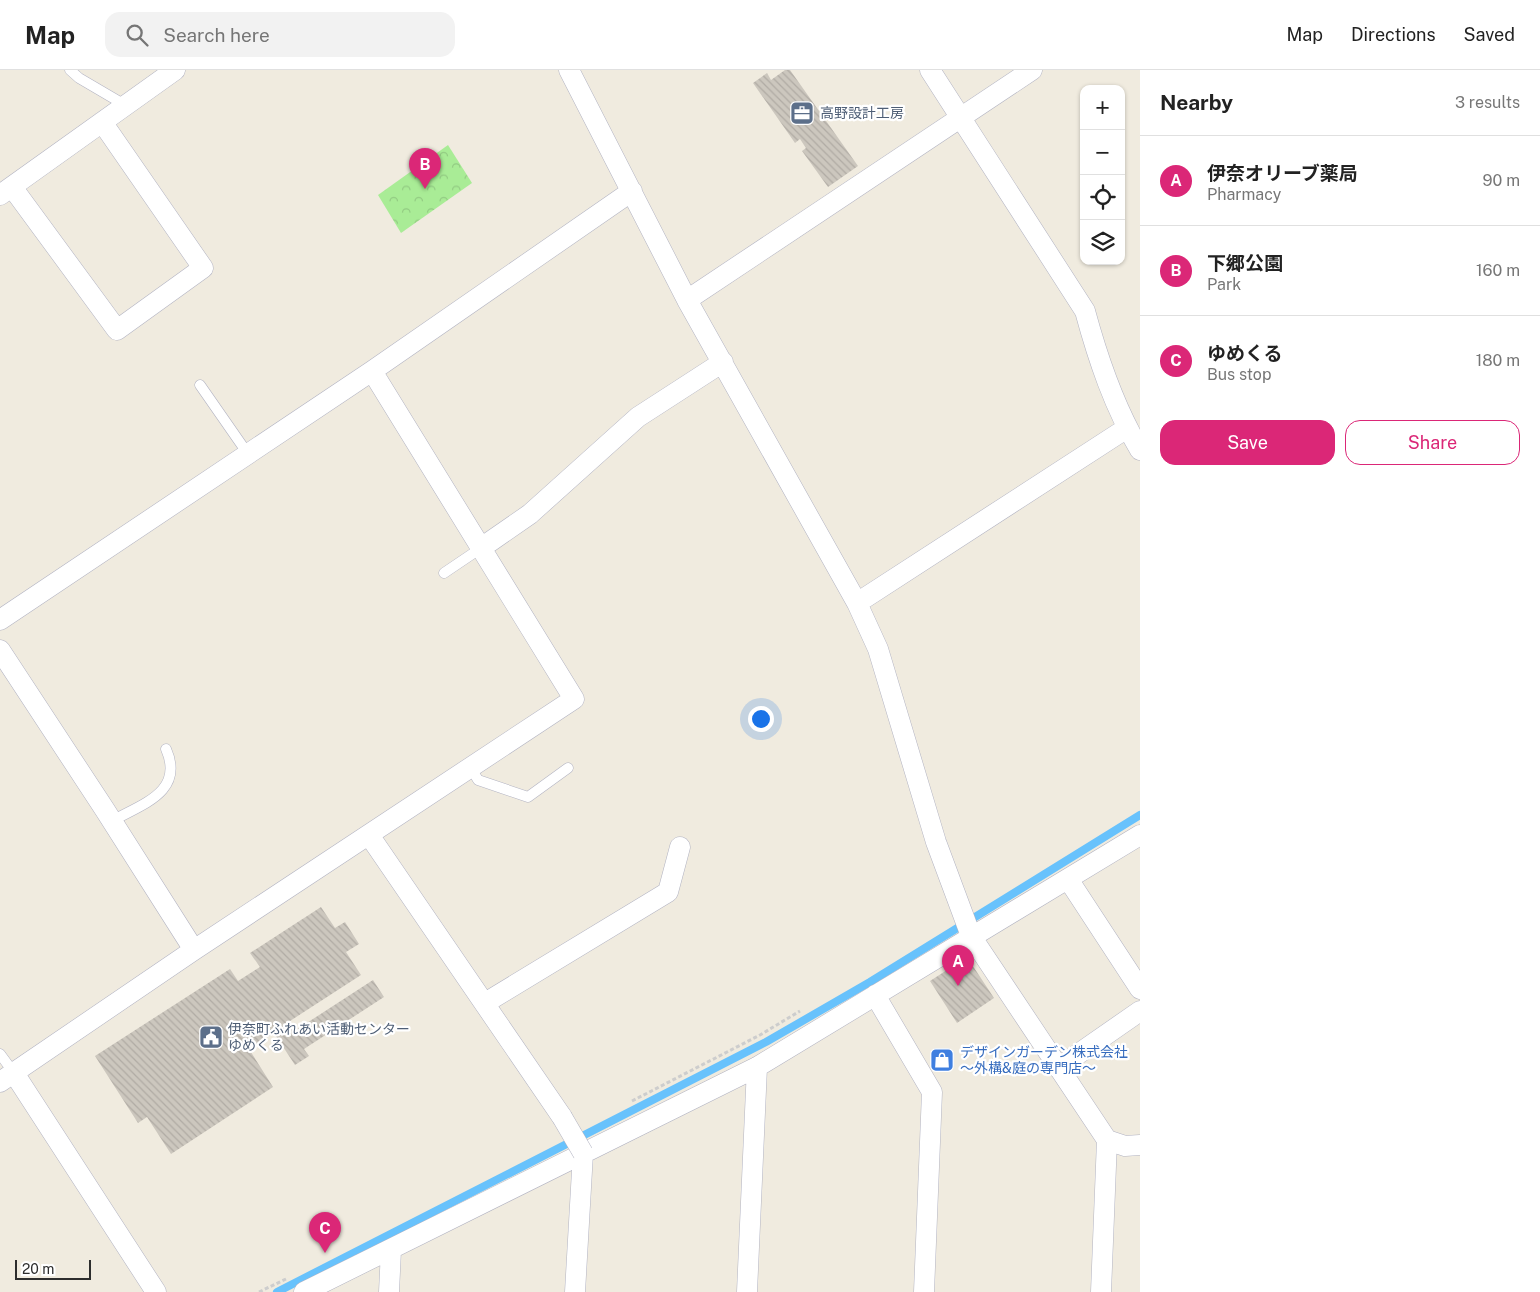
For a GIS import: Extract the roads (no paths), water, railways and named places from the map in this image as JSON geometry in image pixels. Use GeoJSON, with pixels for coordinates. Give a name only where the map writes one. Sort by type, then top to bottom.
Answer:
{"type":"FeatureCollection","features":[{"type":"Feature","properties":{"kind":"street"},"geometry":{"type":"LineString","coordinates":[[102,122],[203,268],[116,330],[6,191],[125,105],[175,70]]}},
{"type":"Feature","properties":{"kind":"street"},"geometry":{"type":"LineString","coordinates":[[569,70],[687,300],[857,603],[878,649],[936,842],[971,936],[1107,1140],[1101,1292]]}},
{"type":"Feature","properties":{"kind":"street"},"geometry":{"type":"LineString","coordinates":[[930,70],[1085,311],[1096,353],[1126,428],[1140,450]]}},
{"type":"Feature","properties":{"kind":"street"},"geometry":{"type":"LineString","coordinates":[[687,300],[1032,70]]}},
{"type":"Feature","properties":{"kind":"street"},"geometry":{"type":"LineString","coordinates":[[0,620],[372,371],[632,191]]}},
{"type":"Feature","properties":{"kind":"street"},"geometry":{"type":"LineString","coordinates":[[481,548],[530,514],[638,417],[723,362]]}},
{"type":"Feature","properties":{"kind":"street"},"geometry":{"type":"LineString","coordinates":[[156,1292],[7,1077],[194,950],[574,699],[372,371]]}},
{"type":"Feature","properties":{"kind":"street"},"geometry":{"type":"LineString","coordinates":[[857,603],[1126,428]]}},
{"type":"Feature","properties":{"kind":"street"},"geometry":{"type":"LineString","coordinates":[[0,650],[112,820],[194,950]]}},
{"type":"Feature","properties":{"kind":"street"},"geometry":{"type":"LineString","coordinates":[[304,1292],[757,1067],[1140,834]]}},
{"type":"Feature","properties":{"kind":"street"},"geometry":{"type":"LineString","coordinates":[[369,836],[485,1003],[584,1153],[575,1292]]}},
{"type":"Feature","properties":{"kind":"street"},"geometry":{"type":"LineString","coordinates":[[485,1003],[668,892],[680,847]]}},
{"type":"Feature","properties":{"kind":"street"},"geometry":{"type":"LineString","coordinates":[[1068,879],[1140,989]]}},
{"type":"Feature","properties":{"kind":"street"},"geometry":{"type":"LineString","coordinates":[[875,995],[932,1092],[924,1292]]}},
{"type":"Feature","properties":{"kind":"street"},"geometry":{"type":"LineString","coordinates":[[1058,1068],[1140,1011]]}},
{"type":"Feature","properties":{"kind":"street"},"geometry":{"type":"LineString","coordinates":[[748,1292],[757,1067]]}},
{"type":"Feature","properties":{"kind":"street"},"geometry":{"type":"LineString","coordinates":[[1107,1140],[1125,1146],[1140,1145]]}},
{"type":"Feature","properties":{"kind":"street"},"geometry":{"type":"LineString","coordinates":[[389,1292],[391,1250]]}},
{"type":"Feature","properties":{"kind":"lane"},"geometry":{"type":"LineString","coordinates":[[70,70],[79,78],[125,105]]}},
{"type":"Feature","properties":{"kind":"lane"},"geometry":{"type":"LineString","coordinates":[[200,385],[248,454]]}},
{"type":"Feature","properties":{"kind":"lane"},"geometry":{"type":"LineString","coordinates":[[444,573],[481,548]]}},
{"type":"Feature","properties":{"kind":"lane"},"geometry":{"type":"LineString","coordinates":[[112,820],[160,794],[169,779],[172,761],[166,749]]}},
{"type":"Feature","properties":{"kind":"lane"},"geometry":{"type":"LineString","coordinates":[[471,768],[478,780],[528,797],[568,768]]}},
{"type":"Feature","properties":{"kind":"lane"},"geometry":{"type":"LineString","coordinates":[[0,1054],[7,1077]]}},
{"type":"Feature","properties":{"kind":"waterway"},"geometry":{"type":"LineString","coordinates":[[277,1292],[766,1042],[870,982],[1140,815]]}},
{"type":"Feature","properties":{"kind":"place","name":"高野設計工房"},"geometry":{"type":"Point","coordinates":[802,113]}},
{"type":"Feature","properties":{"kind":"place","name":"下郷公園"},"geometry":{"type":"Point","coordinates":[425,189]}},
{"type":"Feature","properties":{"kind":"place","name":"伊奈オリーブ薬局"},"geometry":{"type":"Point","coordinates":[958,986]}},
{"type":"Feature","properties":{"kind":"place","name":"伊奈町ふれあい活動センター ゆめくる"},"geometry":{"type":"Point","coordinates":[211,1037]}},
{"type":"Feature","properties":{"kind":"place","name":"デザインガーデン株式会社 ～外構&庭の専門店～"},"geometry":{"type":"Point","coordinates":[942,1060]}},
{"type":"Feature","properties":{"kind":"place","name":"ゆめくる"},"geometry":{"type":"Point","coordinates":[325,1253]}}]}
